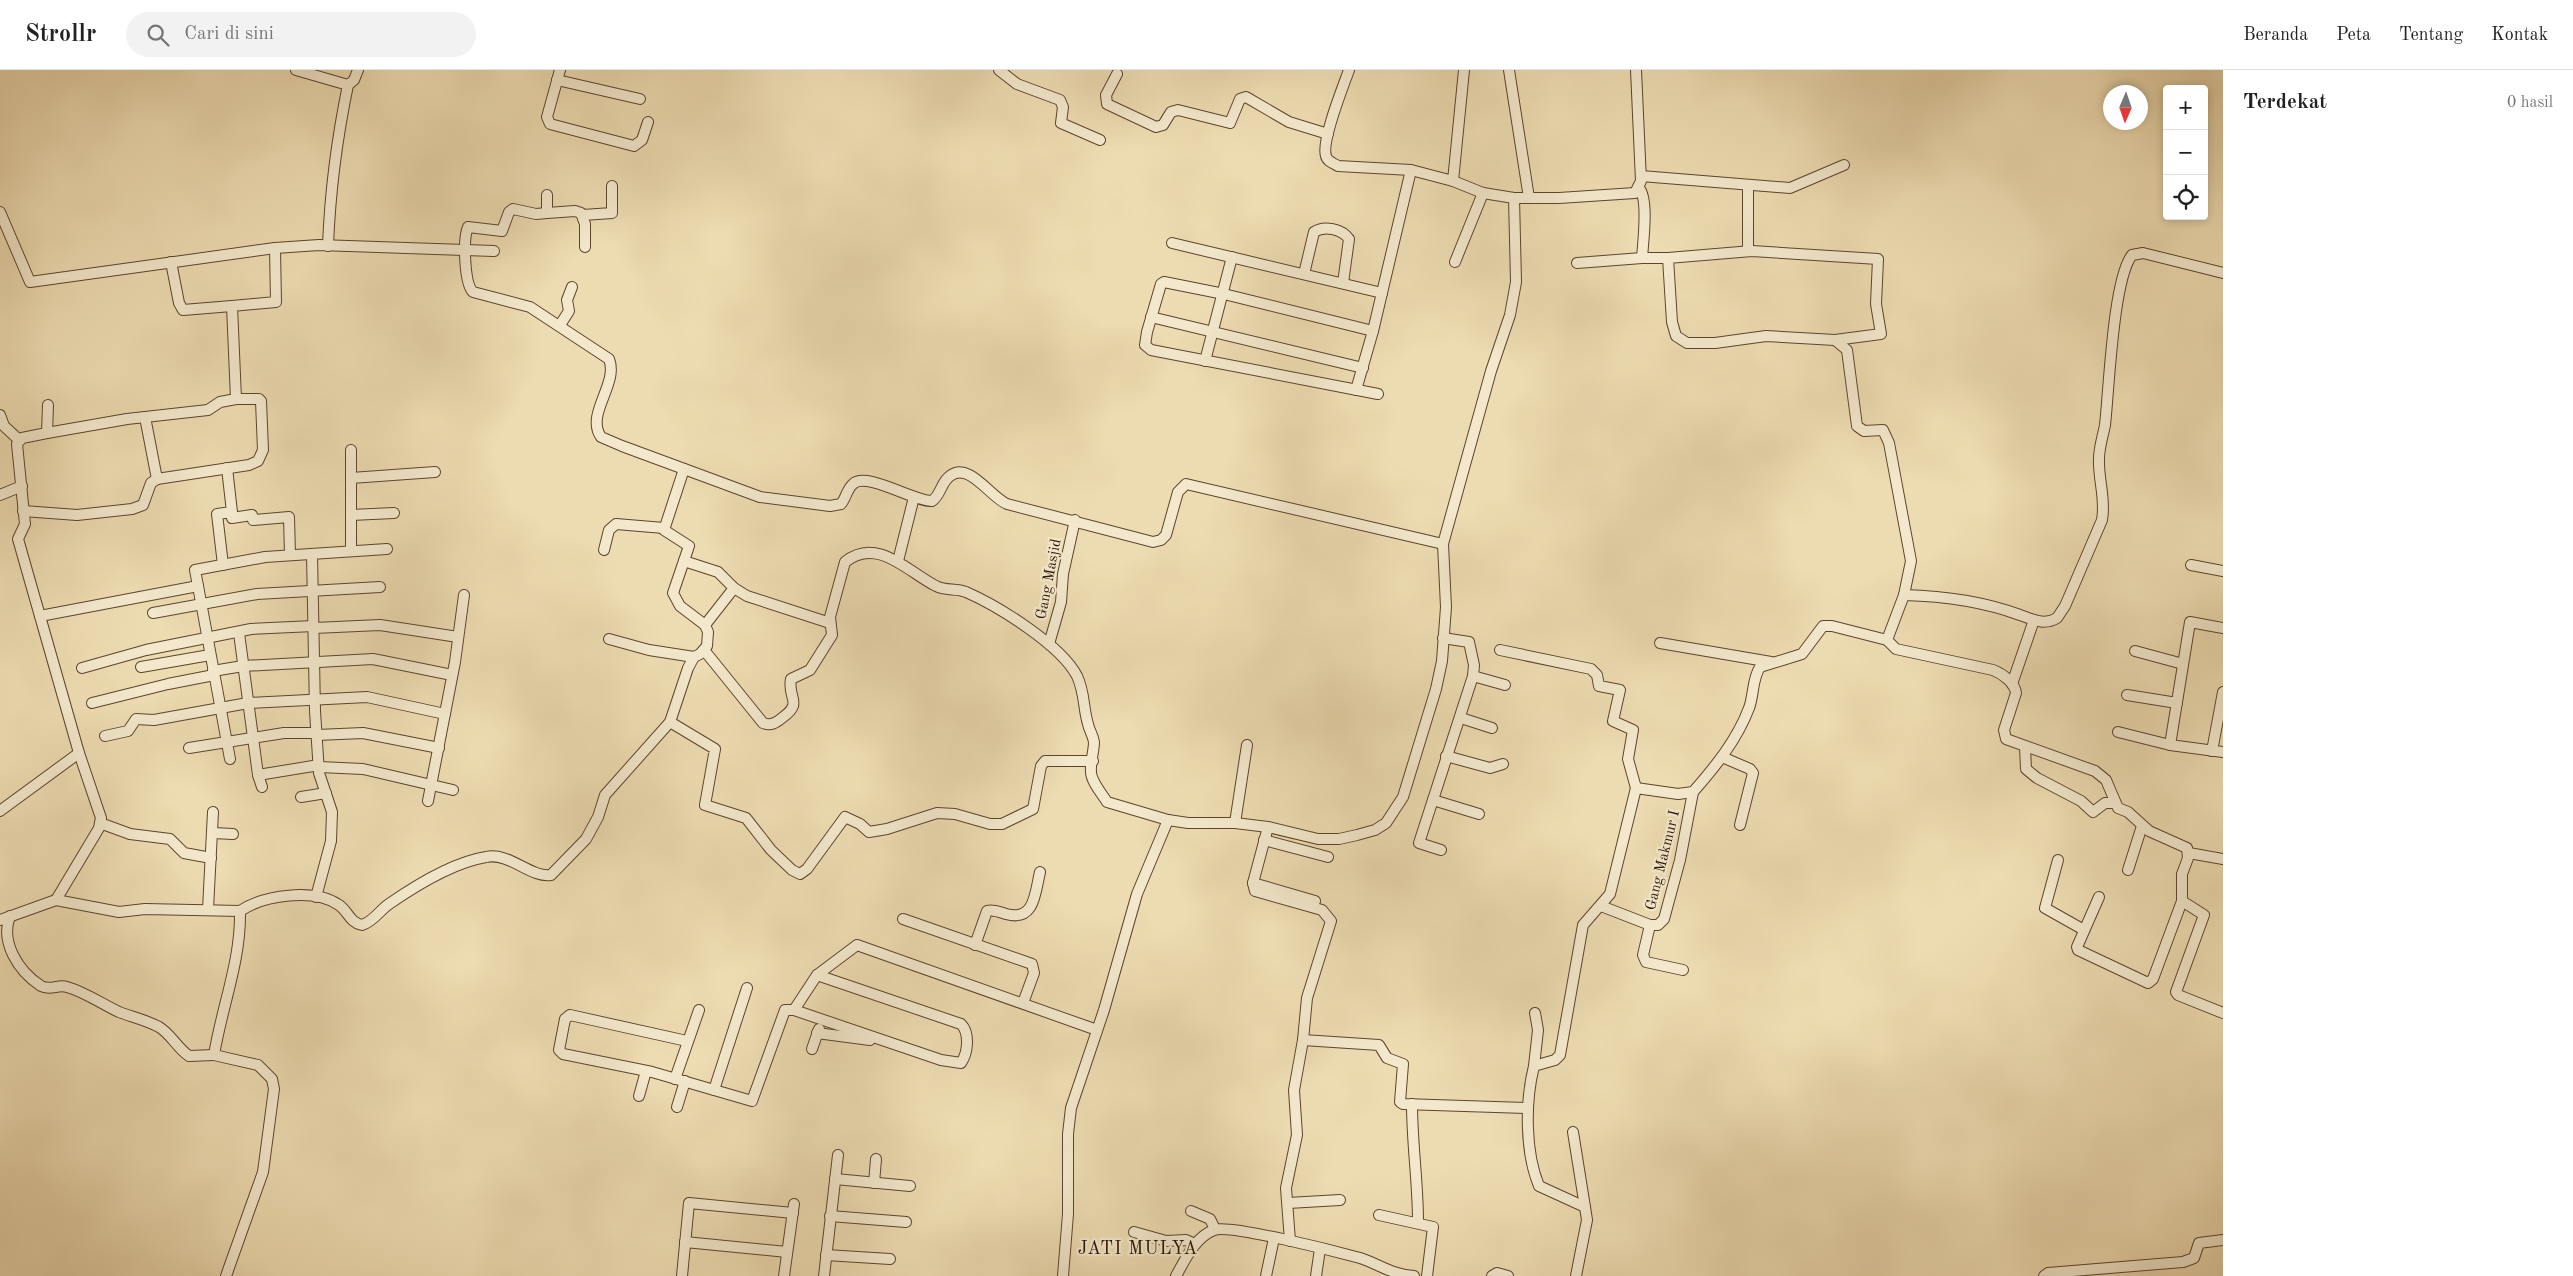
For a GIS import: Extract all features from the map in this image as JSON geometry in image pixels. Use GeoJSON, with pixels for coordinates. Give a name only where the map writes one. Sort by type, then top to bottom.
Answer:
{"type":"FeatureCollection","features":[{"type":"Feature","properties":{"kind":"street"},"geometry":{"type":"LineString","coordinates":[[296,70],[348,85]]}},
{"type":"Feature","properties":{"kind":"street"},"geometry":{"type":"LineString","coordinates":[[328,246],[329,210],[348,85],[352,83],[358,70]]}},
{"type":"Feature","properties":{"kind":"street"},"geometry":{"type":"LineString","coordinates":[[999,70],[1017,84],[1060,100],[1063,107],[1061,123],[1100,140]]}},
{"type":"Feature","properties":{"kind":"street"},"geometry":{"type":"LineString","coordinates":[[1349,70],[1328,134],[1325,154],[1328,160],[1338,166],[1411,170],[1453,181],[1483,193],[1514,198],[1636,193],[1641,176],[1636,70]]}},
{"type":"Feature","properties":{"kind":"street"},"geometry":{"type":"LineString","coordinates":[[1453,181],[1464,70]]}},
{"type":"Feature","properties":{"kind":"street"},"geometry":{"type":"LineString","coordinates":[[1509,70],[1529,198]]}},
{"type":"Feature","properties":{"kind":"street"},"geometry":{"type":"LineString","coordinates":[[1117,74],[1106,95],[1107,104],[1156,128],[1163,125],[1171,112],[1178,110],[1230,123],[1240,99],[1246,96],[1289,122],[1328,134]]}},
{"type":"Feature","properties":{"kind":"street"},"geometry":{"type":"LineString","coordinates":[[640,99],[559,75],[547,122],[552,126],[634,146],[642,140],[648,122]]}},
{"type":"Feature","properties":{"kind":"street"},"geometry":{"type":"LineString","coordinates":[[1641,176],[1790,188],[1844,165]]}},
{"type":"Feature","properties":{"kind":"street"},"geometry":{"type":"LineString","coordinates":[[1356,390],[1373,332],[1411,170]]}},
{"type":"Feature","properties":{"kind":"street"},"geometry":{"type":"LineString","coordinates":[[612,186],[612,213],[583,215],[575,211],[536,214],[513,209],[509,212],[502,231],[468,227],[466,252],[468,285],[473,292],[530,307],[610,359],[612,373],[597,425],[601,437],[760,497],[830,506],[840,504],[852,484],[861,481],[875,483],[929,502],[934,500],[947,478],[955,472],[961,471],[971,476],[1000,502],[1158,542],[1166,535],[1178,492],[1186,484],[1443,544]]}},
{"type":"Feature","properties":{"kind":"street"},"geometry":{"type":"LineString","coordinates":[[1748,186],[1748,251]]}},
{"type":"Feature","properties":{"kind":"street"},"geometry":{"type":"LineString","coordinates":[[1639,188],[1643,193],[1644,202],[1642,258]]}},
{"type":"Feature","properties":{"kind":"street"},"geometry":{"type":"LineString","coordinates":[[1455,262],[1483,193]]}},
{"type":"Feature","properties":{"kind":"street"},"geometry":{"type":"LineString","coordinates":[[547,195],[547,214]]}},
{"type":"Feature","properties":{"kind":"street"},"geometry":{"type":"LineString","coordinates":[[704,650],[763,723],[771,724],[792,711],[794,702],[790,680],[810,670],[832,635],[830,623],[846,561],[869,552],[898,561],[937,587],[958,590],[971,595],[1027,626],[1049,644],[1076,675],[1085,700],[1087,722],[1094,739],[1091,772],[1106,802],[1168,820],[1188,823],[1235,823],[1268,827],[1318,838],[1339,840],[1375,830],[1386,823],[1403,797],[1436,689],[1446,608],[1443,544],[1491,371],[1510,315],[1516,282],[1514,198]]}},
{"type":"Feature","properties":{"kind":"street"},"geometry":{"type":"LineString","coordinates":[[0,214],[30,282],[275,248],[328,246],[466,252],[477,249],[494,251]]}},
{"type":"Feature","properties":{"kind":"street"},"geometry":{"type":"LineString","coordinates":[[583,215],[586,224],[585,247]]}},
{"type":"Feature","properties":{"kind":"street"},"geometry":{"type":"LineString","coordinates":[[1304,274],[1314,232],[1328,228],[1344,234],[1349,239],[1343,283]]}},
{"type":"Feature","properties":{"kind":"street"},"geometry":{"type":"LineString","coordinates":[[1172,243],[1382,293]]}},
{"type":"Feature","properties":{"kind":"street"},"geometry":{"type":"LineString","coordinates":[[171,262],[179,303],[183,310],[276,302],[275,248]]}},
{"type":"Feature","properties":{"kind":"street"},"geometry":{"type":"LineString","coordinates":[[1577,263],[1748,251],[1878,259],[1876,304],[1881,334],[1835,340],[1766,336],[1715,343],[1687,343],[1676,336],[1672,322],[1668,258]]}},
{"type":"Feature","properties":{"kind":"street"},"geometry":{"type":"LineString","coordinates":[[1904,595],[1966,599],[2048,623],[2060,615],[2102,520],[2104,510],[2099,458],[2115,327],[2125,266],[2132,255],[2143,253],[2223,273]]}},
{"type":"Feature","properties":{"kind":"street"},"geometry":{"type":"LineString","coordinates":[[1205,361],[1224,294],[1232,256]]}},
{"type":"Feature","properties":{"kind":"street"},"geometry":{"type":"LineString","coordinates":[[1373,332],[1224,294],[1164,282],[1161,284],[1145,345],[1148,349],[1205,361],[1378,394]]}},
{"type":"Feature","properties":{"kind":"street"},"geometry":{"type":"LineString","coordinates":[[560,325],[569,311],[567,300],[572,287]]}},
{"type":"Feature","properties":{"kind":"street"},"geometry":{"type":"LineString","coordinates":[[232,306],[236,399]]}},
{"type":"Feature","properties":{"kind":"street"},"geometry":{"type":"LineString","coordinates":[[1151,318],[1363,368]]}},
{"type":"Feature","properties":{"kind":"street"},"geometry":{"type":"LineString","coordinates":[[1835,340],[1847,350],[1857,426],[1864,431],[1883,430],[1889,443],[1911,561],[1904,595],[1887,640]]}},
{"type":"Feature","properties":{"kind":"street"},"geometry":{"type":"LineString","coordinates":[[19,440],[47,433],[145,417],[208,410],[220,402],[236,399],[259,399],[262,401],[263,450],[258,461],[249,465],[157,479],[151,483],[143,505],[132,509],[77,514],[23,511]]}},
{"type":"Feature","properties":{"kind":"street"},"geometry":{"type":"LineString","coordinates":[[47,433],[48,405]]}},
{"type":"Feature","properties":{"kind":"street"},"geometry":{"type":"LineString","coordinates":[[0,415],[4,426],[19,440]]}},
{"type":"Feature","properties":{"kind":"street"},"geometry":{"type":"LineString","coordinates":[[145,417],[157,479]]}},
{"type":"Feature","properties":{"kind":"street"},"geometry":{"type":"LineString","coordinates":[[19,440],[17,455],[25,526],[18,539],[79,753],[100,812],[100,823],[56,900]]}},
{"type":"Feature","properties":{"kind":"street"},"geometry":{"type":"LineString","coordinates":[[351,450],[351,550]]}},
{"type":"Feature","properties":{"kind":"street"},"geometry":{"type":"LineString","coordinates":[[227,468],[232,518],[252,515],[253,520],[288,517],[290,555]]}},
{"type":"Feature","properties":{"kind":"street"},"geometry":{"type":"LineString","coordinates":[[0,920],[56,900],[119,912],[145,909],[240,911],[250,904],[276,897],[302,895],[316,897],[339,905],[350,919],[362,924],[367,923],[389,904],[426,882],[466,862],[487,856],[500,857],[518,863],[544,876],[551,875],[586,839],[598,817],[605,795],[670,722],[694,658],[704,650],[708,636],[705,625],[680,606],[672,593],[688,545],[665,533],[664,528],[684,469]]}},
{"type":"Feature","properties":{"kind":"street"},"geometry":{"type":"LineString","coordinates":[[351,478],[435,472]]}},
{"type":"Feature","properties":{"kind":"street"},"geometry":{"type":"LineString","coordinates":[[0,495],[22,486]]}},
{"type":"Feature","properties":{"kind":"street"},"geometry":{"type":"LineString","coordinates":[[898,561],[914,496]]}},
{"type":"Feature","properties":{"kind":"street"},"geometry":{"type":"LineString","coordinates":[[223,565],[216,514],[230,512]]}},
{"type":"Feature","properties":{"kind":"street"},"geometry":{"type":"LineString","coordinates":[[352,515],[394,513]]}},
{"type":"Feature","properties":{"kind":"street","name":"Gang Masjid"},"geometry":{"type":"LineString","coordinates":[[1049,644],[1061,602],[1063,574],[1075,520]]}},
{"type":"Feature","properties":{"kind":"street"},"geometry":{"type":"LineString","coordinates":[[604,550],[609,530],[616,524],[664,528]]}},
{"type":"Feature","properties":{"kind":"street"},"geometry":{"type":"LineString","coordinates":[[230,759],[195,570],[265,557],[387,549]]}},
{"type":"Feature","properties":{"kind":"street"},"geometry":{"type":"LineString","coordinates":[[312,554],[315,700],[319,766],[332,812],[331,840],[316,897]]}},
{"type":"Feature","properties":{"kind":"street"},"geometry":{"type":"LineString","coordinates":[[684,561],[715,570],[734,588],[747,596],[830,623]]}},
{"type":"Feature","properties":{"kind":"street"},"geometry":{"type":"LineString","coordinates":[[2191,565],[2223,571]]}},
{"type":"Feature","properties":{"kind":"street"},"geometry":{"type":"LineString","coordinates":[[40,616],[198,586]]}},
{"type":"Feature","properties":{"kind":"street"},"geometry":{"type":"LineString","coordinates":[[153,613],[258,594],[380,587]]}},
{"type":"Feature","properties":{"kind":"street"},"geometry":{"type":"LineString","coordinates":[[705,625],[734,588]]}},
{"type":"Feature","properties":{"kind":"street"},"geometry":{"type":"LineString","coordinates":[[428,801],[452,675],[464,595]]}},
{"type":"Feature","properties":{"kind":"street"},"geometry":{"type":"LineString","coordinates":[[2012,684],[2034,620]]}},
{"type":"Feature","properties":{"kind":"street"},"geometry":{"type":"LineString","coordinates":[[2170,745],[2190,622],[2223,628]]}},
{"type":"Feature","properties":{"kind":"street"},"geometry":{"type":"LineString","coordinates":[[82,668],[146,650],[239,633],[251,629],[380,625],[458,637]]}},
{"type":"Feature","properties":{"kind":"street"},"geometry":{"type":"LineString","coordinates":[[1636,788],[1678,794],[1693,792],[1722,757],[1736,736],[1749,708],[1758,670],[1763,665],[1802,654],[1823,626],[1832,626],[1887,640],[1896,649],[1993,670],[2012,684],[2016,693],[2003,734],[2006,739],[2025,747],[2084,765],[2103,776],[2118,808],[2128,812],[2142,826],[2186,846],[2189,853],[2182,874],[2182,901],[2153,979],[2148,983],[2080,952],[2077,947],[2099,897]]}},
{"type":"Feature","properties":{"kind":"street"},"geometry":{"type":"LineString","coordinates":[[239,633],[258,775],[262,787]]}},
{"type":"Feature","properties":{"kind":"street"},"geometry":{"type":"LineString","coordinates":[[1441,850],[1419,843],[1446,756],[1461,718],[1473,676],[1470,642],[1443,638]]}},
{"type":"Feature","properties":{"kind":"street"},"geometry":{"type":"LineString","coordinates":[[609,639],[649,650],[694,658]]}},
{"type":"Feature","properties":{"kind":"street"},"geometry":{"type":"LineString","coordinates":[[1660,643],[1772,662]]}},
{"type":"Feature","properties":{"kind":"street"},"geometry":{"type":"LineString","coordinates":[[1500,650],[1591,669],[1597,675],[1599,686],[1621,690],[1613,721],[1633,730],[1628,759],[1636,788],[1610,894],[1601,906],[1591,913],[1583,925],[1560,1054],[1555,1060],[1534,1066]]}},
{"type":"Feature","properties":{"kind":"street"},"geometry":{"type":"LineString","coordinates":[[2134,651],[2183,664]]}},
{"type":"Feature","properties":{"kind":"street"},"geometry":{"type":"LineString","coordinates":[[141,667],[210,655]]}},
{"type":"Feature","properties":{"kind":"street"},"geometry":{"type":"LineString","coordinates":[[92,703],[243,666],[373,659],[452,675]]}},
{"type":"Feature","properties":{"kind":"street"},"geometry":{"type":"LineString","coordinates":[[1473,676],[1505,685]]}},
{"type":"Feature","properties":{"kind":"street"},"geometry":{"type":"LineString","coordinates":[[2212,751],[2223,692]]}},
{"type":"Feature","properties":{"kind":"street"},"geometry":{"type":"LineString","coordinates":[[2127,695],[2176,703]]}},
{"type":"Feature","properties":{"kind":"street"},"geometry":{"type":"LineString","coordinates":[[105,736],[128,731],[136,719],[154,720],[248,703],[368,697],[445,714]]}},
{"type":"Feature","properties":{"kind":"street"},"geometry":{"type":"LineString","coordinates":[[1461,718],[1492,728]]}},
{"type":"Feature","properties":{"kind":"street"},"geometry":{"type":"LineString","coordinates":[[670,722],[715,749],[705,805],[746,818],[771,850],[792,870],[800,874],[807,869],[845,817],[860,824],[868,832],[887,829],[937,813],[955,814],[990,824],[1002,824],[1033,809],[1041,766],[1045,760],[1093,761]]}},
{"type":"Feature","properties":{"kind":"street"},"geometry":{"type":"LineString","coordinates":[[2118,732],[2170,745],[2223,752]]}},
{"type":"Feature","properties":{"kind":"street"},"geometry":{"type":"LineString","coordinates":[[189,748],[284,733],[363,733],[439,748]]}},
{"type":"Feature","properties":{"kind":"street"},"geometry":{"type":"LineString","coordinates":[[1235,823],[1247,745]]}},
{"type":"Feature","properties":{"kind":"street"},"geometry":{"type":"LineString","coordinates":[[2025,747],[2026,769],[2037,778],[2081,801],[2093,812],[2105,803],[2115,803]]}},
{"type":"Feature","properties":{"kind":"street"},"geometry":{"type":"LineString","coordinates":[[0,811],[79,753]]}},
{"type":"Feature","properties":{"kind":"street"},"geometry":{"type":"LineString","coordinates":[[1446,756],[1490,768],[1503,764]]}},
{"type":"Feature","properties":{"kind":"street"},"geometry":{"type":"LineString","coordinates":[[1722,757],[1750,769],[1753,773],[1740,825]]}},
{"type":"Feature","properties":{"kind":"street"},"geometry":{"type":"LineString","coordinates":[[258,775],[319,766],[363,769],[453,790]]}},
{"type":"Feature","properties":{"kind":"street","name":"Gang Makmur I"},"geometry":{"type":"LineString","coordinates":[[1650,925],[1661,923],[1669,902],[1680,860],[1693,792]]}},
{"type":"Feature","properties":{"kind":"street"},"geometry":{"type":"LineString","coordinates":[[302,797],[326,793]]}},
{"type":"Feature","properties":{"kind":"street"},"geometry":{"type":"LineString","coordinates":[[1433,800],[1478,814]]}},
{"type":"Feature","properties":{"kind":"street"},"geometry":{"type":"LineString","coordinates":[[208,909],[213,812]]}},
{"type":"Feature","properties":{"kind":"street"},"geometry":{"type":"LineString","coordinates":[[1063,1276],[1068,1214],[1068,1134],[1079,1080],[1097,1030],[1137,894],[1168,820]]}},
{"type":"Feature","properties":{"kind":"street"},"geometry":{"type":"LineString","coordinates":[[100,823],[130,834],[170,839],[184,853],[211,858]]}},
{"type":"Feature","properties":{"kind":"street"},"geometry":{"type":"LineString","coordinates":[[2128,870],[2142,826]]}},
{"type":"Feature","properties":{"kind":"street"},"geometry":{"type":"LineString","coordinates":[[1268,827],[1253,888],[1257,893],[1322,910],[1331,921],[1307,998],[1303,1040],[1294,1090],[1296,1135],[1288,1170],[1290,1241]]}},
{"type":"Feature","properties":{"kind":"street"},"geometry":{"type":"LineString","coordinates":[[213,832],[233,834]]}},
{"type":"Feature","properties":{"kind":"street"},"geometry":{"type":"LineString","coordinates":[[1264,840],[1328,857]]}},
{"type":"Feature","properties":{"kind":"street"},"geometry":{"type":"LineString","coordinates":[[2189,853],[2223,859]]}},
{"type":"Feature","properties":{"kind":"street"},"geometry":{"type":"LineString","coordinates":[[2058,860],[2044,907],[2084,930]]}},
{"type":"Feature","properties":{"kind":"street"},"geometry":{"type":"LineString","coordinates":[[974,945],[987,911],[992,910],[1017,917],[1026,914],[1033,900],[1040,872]]}},
{"type":"Feature","properties":{"kind":"street"},"geometry":{"type":"LineString","coordinates":[[1253,883],[1316,902]]}},
{"type":"Feature","properties":{"kind":"street"},"geometry":{"type":"LineString","coordinates":[[2182,901],[2204,915],[2176,992],[2178,995],[2223,1013]]}},
{"type":"Feature","properties":{"kind":"street"},"geometry":{"type":"LineString","coordinates":[[1601,906],[1650,925],[1644,960],[1684,970]]}},
{"type":"Feature","properties":{"kind":"street"},"geometry":{"type":"LineString","coordinates":[[214,1055],[220,1015],[233,978],[239,949],[240,911]]}},
{"type":"Feature","properties":{"kind":"street"},"geometry":{"type":"LineString","coordinates":[[10,916],[4,933],[9,951],[21,969],[42,986],[49,988],[66,987],[159,1027],[189,1056],[214,1055],[258,1065],[272,1079],[274,1089],[263,1172],[226,1276]]}},
{"type":"Feature","properties":{"kind":"street"},"geometry":{"type":"LineString","coordinates":[[904,919],[1034,966],[1034,973],[1023,1003]]}},
{"type":"Feature","properties":{"kind":"street"},"geometry":{"type":"LineString","coordinates":[[794,1010],[817,975],[857,945],[1097,1030]]}},
{"type":"Feature","properties":{"kind":"street"},"geometry":{"type":"LineString","coordinates":[[688,1041],[570,1015],[565,1019],[559,1050],[561,1053],[646,1071],[752,1101],[782,1015],[787,1008],[941,1060],[961,1063],[965,1054],[966,1034],[961,1024],[817,975]]}},
{"type":"Feature","properties":{"kind":"street"},"geometry":{"type":"LineString","coordinates":[[714,1090],[747,988]]}},
{"type":"Feature","properties":{"kind":"street"},"geometry":{"type":"LineString","coordinates":[[677,1107],[688,1041],[699,1010]]}},
{"type":"Feature","properties":{"kind":"street"},"geometry":{"type":"LineString","coordinates":[[1535,1013],[1538,1030],[1527,1127],[1536,1177],[1540,1186],[1586,1207]]}},
{"type":"Feature","properties":{"kind":"street"},"geometry":{"type":"LineString","coordinates":[[812,1049],[822,1020]]}},
{"type":"Feature","properties":{"kind":"street"},"geometry":{"type":"LineString","coordinates":[[818,1033],[893,1044]]}},
{"type":"Feature","properties":{"kind":"street"},"geometry":{"type":"LineString","coordinates":[[1303,1040],[1379,1045],[1387,1058],[1403,1064],[1400,1102],[1528,1108]]}},
{"type":"Feature","properties":{"kind":"street"},"geometry":{"type":"LineString","coordinates":[[639,1096],[646,1071]]}},
{"type":"Feature","properties":{"kind":"street"},"geometry":{"type":"LineString","coordinates":[[1412,1104],[1412,1145],[1415,1154],[1418,1186],[1418,1222]]}},
{"type":"Feature","properties":{"kind":"street"},"geometry":{"type":"LineString","coordinates":[[1573,1132],[1587,1220],[1576,1276]]}},
{"type":"Feature","properties":{"kind":"street"},"geometry":{"type":"LineString","coordinates":[[824,1276],[838,1155]]}},
{"type":"Feature","properties":{"kind":"street"},"geometry":{"type":"LineString","coordinates":[[874,1183],[876,1159]]}},
{"type":"Feature","properties":{"kind":"street"},"geometry":{"type":"LineString","coordinates":[[835,1180],[910,1186]]}},
{"type":"Feature","properties":{"kind":"street"},"geometry":{"type":"LineString","coordinates":[[1288,1203],[1340,1200]]}},
{"type":"Feature","properties":{"kind":"street"},"geometry":{"type":"LineString","coordinates":[[682,1276],[689,1203],[793,1208],[784,1276]]}},
{"type":"Feature","properties":{"kind":"street"},"geometry":{"type":"LineString","coordinates":[[1191,1210],[1210,1219],[1216,1229]]}},
{"type":"Feature","properties":{"kind":"street"},"geometry":{"type":"LineString","coordinates":[[1379,1215],[1418,1222],[1434,1228],[1427,1276]]}},
{"type":"Feature","properties":{"kind":"street"},"geometry":{"type":"LineString","coordinates":[[830,1216],[906,1222]]}},
{"type":"Feature","properties":{"kind":"street"},"geometry":{"type":"LineString","coordinates":[[1176,1276],[1195,1244],[1216,1229],[1233,1230],[1290,1241],[1360,1258],[1400,1275],[1414,1276]]}},
{"type":"Feature","properties":{"kind":"street"},"geometry":{"type":"LineString","coordinates":[[1134,1232],[1166,1241],[1186,1240],[1195,1244]]}},
{"type":"Feature","properties":{"kind":"street"},"geometry":{"type":"LineString","coordinates":[[1266,1276],[1274,1238]]}},
{"type":"Feature","properties":{"kind":"street"},"geometry":{"type":"LineString","coordinates":[[2044,1276],[2048,1273],[2183,1262],[2194,1258],[2199,1243],[2223,1240]]}},
{"type":"Feature","properties":{"kind":"street"},"geometry":{"type":"LineString","coordinates":[[685,1242],[787,1252]]}},
{"type":"Feature","properties":{"kind":"street"},"geometry":{"type":"LineString","coordinates":[[1316,1276],[1320,1249]]}},
{"type":"Feature","properties":{"kind":"street"},"geometry":{"type":"LineString","coordinates":[[826,1255],[890,1260]]}},
{"type":"Feature","properties":{"kind":"street"},"geometry":{"type":"LineString","coordinates":[[1492,1276],[1497,1273],[1508,1276]]}},
{"type":"Feature","properties":{"kind":"district","name":"JATI MULYA"},"geometry":{"type":"Point","coordinates":[1138,1248]}}]}
